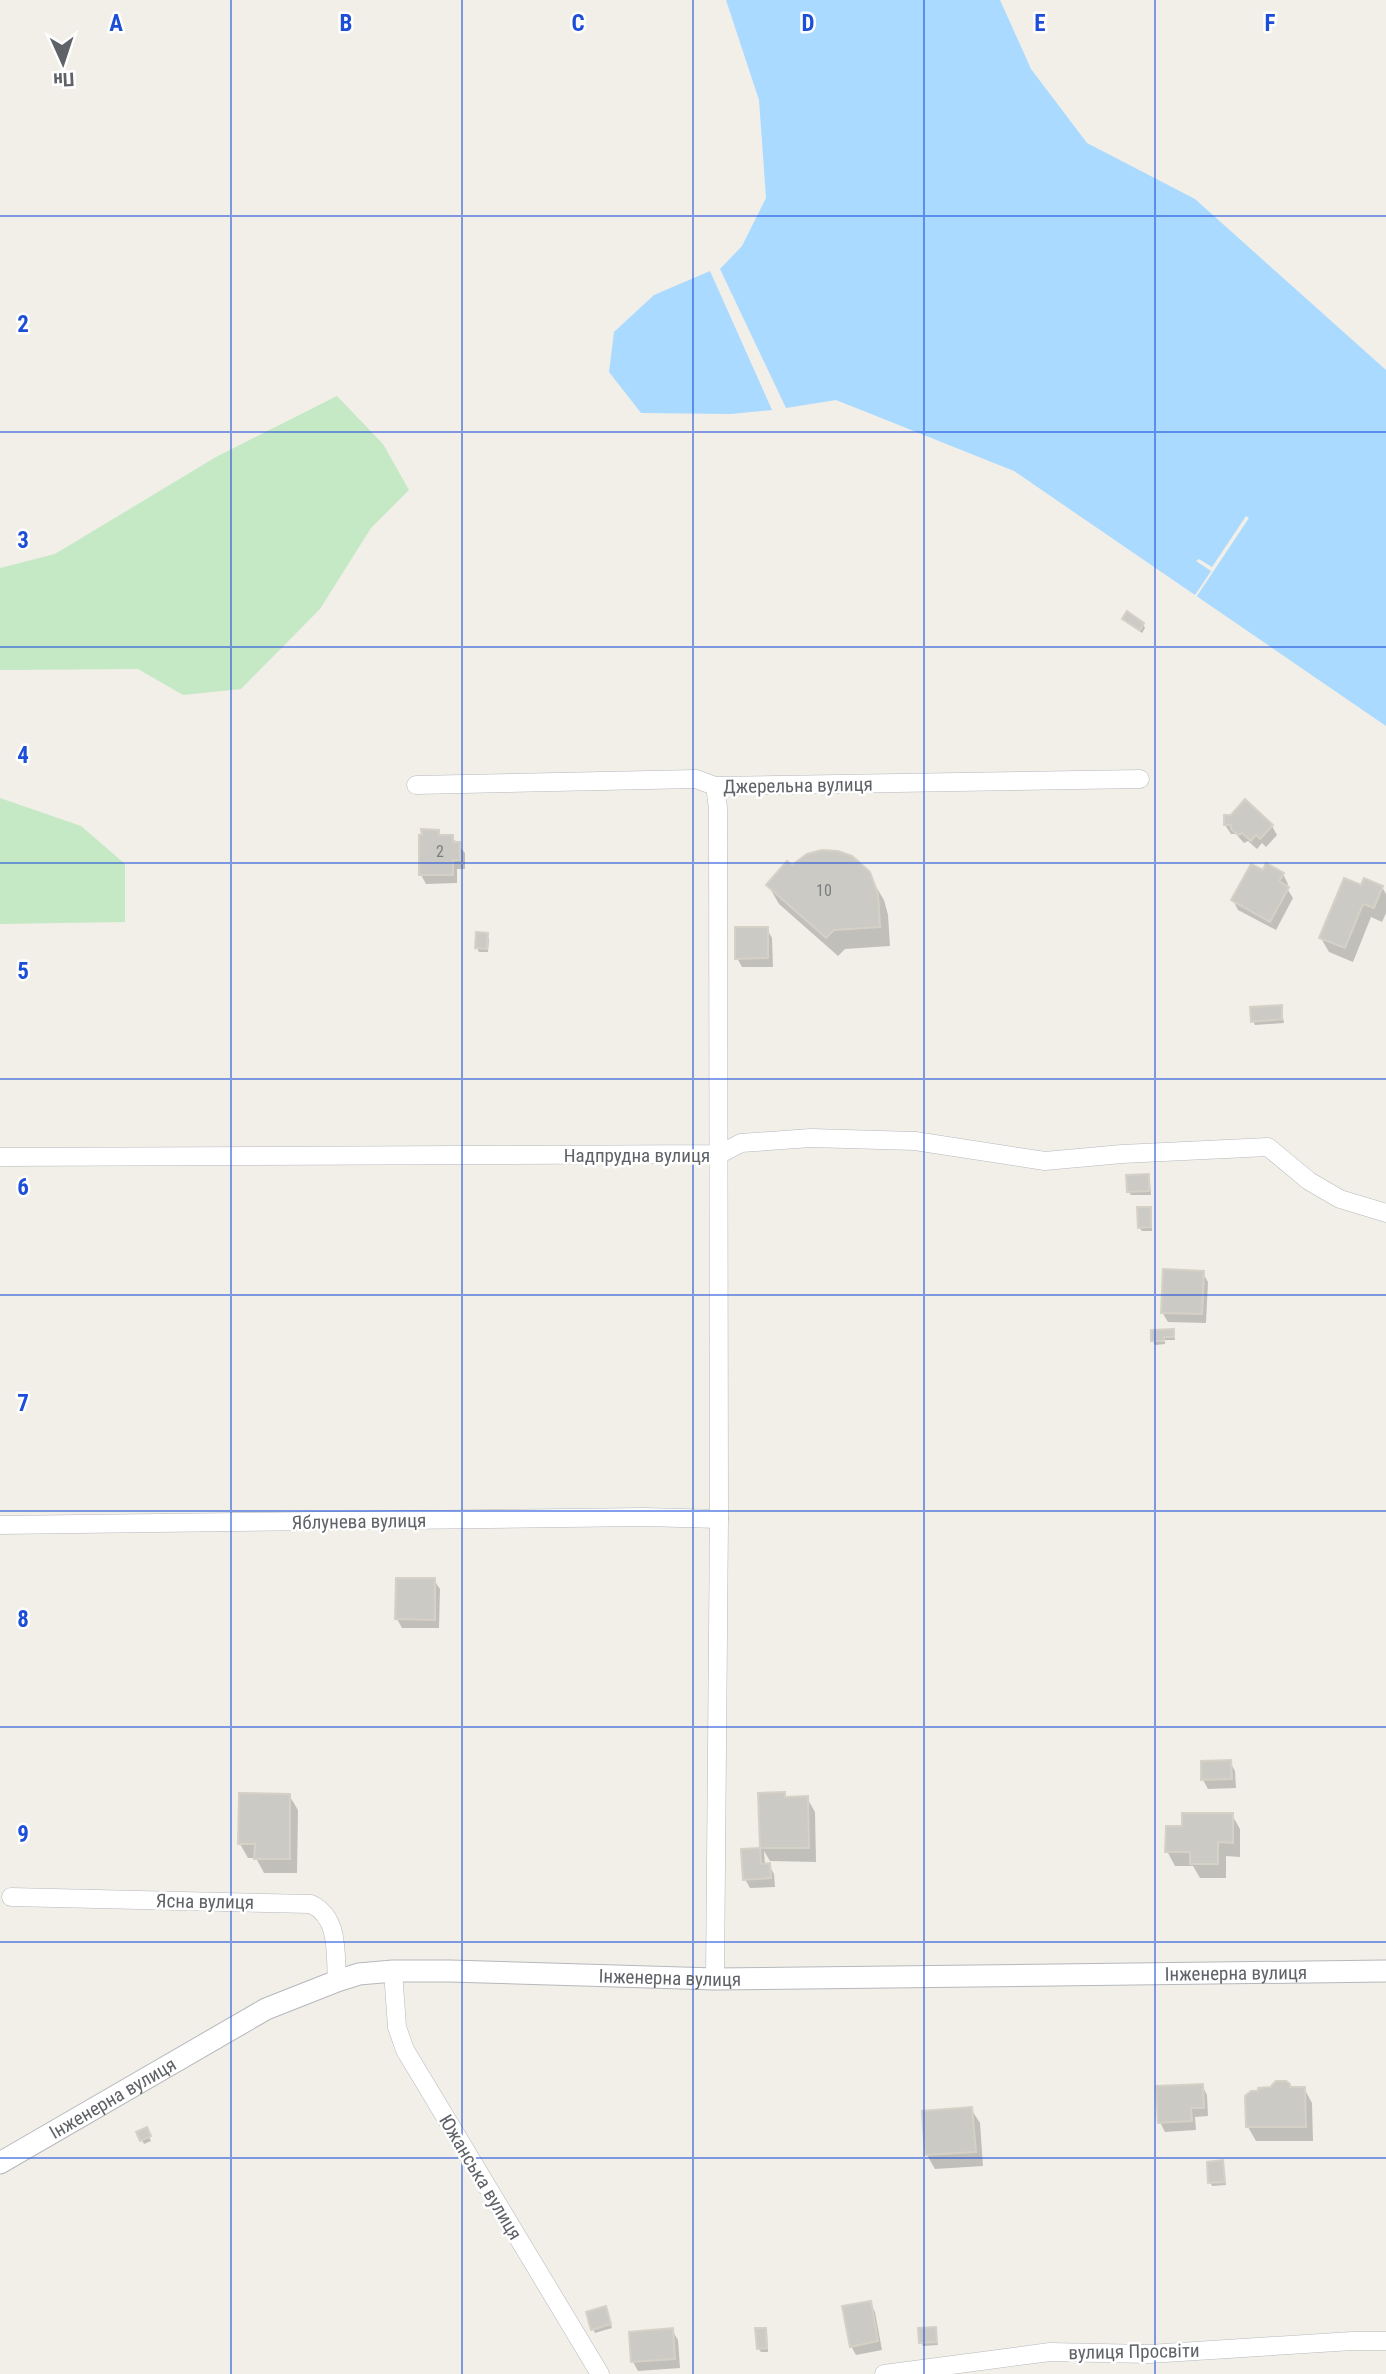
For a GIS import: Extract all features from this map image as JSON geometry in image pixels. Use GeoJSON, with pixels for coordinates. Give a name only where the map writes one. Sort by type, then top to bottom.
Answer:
{"type":"FeatureCollection","features":[{"type":"Feature","properties":{"kind":"street","name":"Джерельна вулиця"},"geometry":{"type":"LineString","coordinates":[[416,785],[696,779],[715,786],[1140,779]]}},
{"type":"Feature","properties":{"kind":"street"},"geometry":{"type":"LineString","coordinates":[[715,786],[718,808],[720,1154],[715,1979]]}},
{"type":"Feature","properties":{"kind":"street","name":"Надпрудна вулиця"},"geometry":{"type":"LineString","coordinates":[[0,1157],[720,1154],[741,1143],[811,1138],[915,1140],[1045,1161],[1122,1154],[1268,1147],[1309,1181],[1340,1199],[1386,1213]]}},
{"type":"Feature","properties":{"kind":"street","name":"Яблунева вулиця"},"geometry":{"type":"LineString","coordinates":[[0,1525],[643,1517],[719,1520]]}},
{"type":"Feature","properties":{"kind":"street","name":"Ясна вулиця"},"geometry":{"type":"LineString","coordinates":[[11,1898],[311,1905],[325,1913],[333,1927],[337,1981]]}},
{"type":"Feature","properties":{"kind":"street","name":"Інженерна вулиця"},"geometry":{"type":"LineString","coordinates":[[0,2163],[266,2009],[359,1975],[393,1971],[715,1979],[1386,1971]]}},
{"type":"Feature","properties":{"kind":"street","name":"Южанська вулиця"},"geometry":{"type":"LineString","coordinates":[[393,1971],[397,2027],[405,2050],[600,2374]]}},
{"type":"Feature","properties":{"kind":"street","name":"вулиця Просвіти"},"geometry":{"type":"LineString","coordinates":[[884,2374],[1050,2353],[1149,2354],[1386,2341]]}},
{"type":"Feature","properties":{"kind":"green space"},"geometry":{"type":"Polygon","coordinates":[[[337,396],[383,444],[409,490],[371,528],[320,609],[241,689],[183,695],[138,669],[0,670],[0,568],[55,554],[216,457],[337,396]]]}},
{"type":"Feature","properties":{"kind":"green space"},"geometry":{"type":"Polygon","coordinates":[[[0,798],[81,826],[125,864],[125,922],[0,924],[0,798]]]}},
{"type":"Feature","properties":{"kind":"water"},"geometry":{"type":"Polygon","coordinates":[[[726,0],[1000,0],[1031,69],[1087,143],[1195,199],[1386,370],[1386,726],[1014,471],[836,400],[786,408],[720,269],[742,246],[766,198],[759,100],[726,0]]]}},
{"type":"Feature","properties":{"kind":"water"},"geometry":{"type":"Polygon","coordinates":[[[710,271],[772,410],[731,414],[641,413],[609,372],[614,332],[654,295],[710,271]]]}},
{"type":"Feature","properties":{"kind":"pier"},"geometry":{"type":"Polygon","coordinates":[[[1246,516],[1249,518],[1195,599],[1193,598],[1211,571],[1196,561],[1199,559],[1212,567],[1246,516]]]}},
{"type":"Feature","properties":{"kind":"building"},"geometry":{"type":"Polygon","coordinates":[[[1127,611],[1144,623],[1140,630],[1122,619],[1127,611]]]}},
{"type":"Feature","properties":{"kind":"building"},"geometry":{"type":"Polygon","coordinates":[[[1245,799],[1273,825],[1260,839],[1256,835],[1251,841],[1242,833],[1238,835],[1231,829],[1231,825],[1224,825],[1224,815],[1231,815],[1245,799]]]}},
{"type":"Feature","properties":{"kind":"building"},"geometry":{"type":"Polygon","coordinates":[[[421,829],[439,830],[439,835],[453,835],[453,842],[460,842],[460,860],[453,860],[453,875],[419,875],[421,829]]]}},
{"type":"Feature","properties":{"kind":"building"},"geometry":{"type":"Polygon","coordinates":[[[822,850],[838,851],[852,856],[870,872],[878,894],[880,927],[834,930],[826,938],[766,885],[787,861],[792,865],[807,854],[822,850]]]}},
{"type":"Feature","properties":{"kind":"building"},"geometry":{"type":"Polygon","coordinates":[[[1266,863],[1284,873],[1279,881],[1289,887],[1270,922],[1231,900],[1251,864],[1263,870],[1266,863]]]}},
{"type":"Feature","properties":{"kind":"building"},"geometry":{"type":"Polygon","coordinates":[[[1344,878],[1361,885],[1364,878],[1383,886],[1374,908],[1363,904],[1345,948],[1319,938],[1344,878]]]}},
{"type":"Feature","properties":{"kind":"building"},"geometry":{"type":"Polygon","coordinates":[[[735,927],[768,927],[768,958],[735,959],[735,927]]]}},
{"type":"Feature","properties":{"kind":"building"},"geometry":{"type":"Polygon","coordinates":[[[476,932],[488,933],[487,949],[475,948],[476,932]]]}},
{"type":"Feature","properties":{"kind":"building"},"geometry":{"type":"Polygon","coordinates":[[[1282,1005],[1282,1019],[1251,1022],[1250,1007],[1282,1005]]]}},
{"type":"Feature","properties":{"kind":"building"},"geometry":{"type":"Polygon","coordinates":[[[1149,1174],[1149,1191],[1127,1192],[1126,1175],[1149,1174]]]}},
{"type":"Feature","properties":{"kind":"building"},"geometry":{"type":"Polygon","coordinates":[[[1137,1207],[1151,1207],[1151,1227],[1138,1228],[1137,1207]]]}},
{"type":"Feature","properties":{"kind":"building"},"geometry":{"type":"Polygon","coordinates":[[[1163,1269],[1204,1271],[1202,1314],[1161,1313],[1163,1269]]]}},
{"type":"Feature","properties":{"kind":"building"},"geometry":{"type":"Polygon","coordinates":[[[1174,1329],[1174,1337],[1164,1337],[1164,1341],[1151,1341],[1151,1330],[1174,1329]]]}},
{"type":"Feature","properties":{"kind":"building"},"geometry":{"type":"Polygon","coordinates":[[[396,1578],[435,1578],[435,1620],[395,1619],[396,1578]]]}},
{"type":"Feature","properties":{"kind":"building"},"geometry":{"type":"Polygon","coordinates":[[[1231,1760],[1232,1779],[1201,1780],[1201,1761],[1231,1760]]]}},
{"type":"Feature","properties":{"kind":"building"},"geometry":{"type":"Polygon","coordinates":[[[785,1792],[785,1797],[808,1796],[809,1848],[760,1848],[758,1793],[785,1792]]]}},
{"type":"Feature","properties":{"kind":"building"},"geometry":{"type":"Polygon","coordinates":[[[239,1793],[290,1794],[290,1859],[254,1859],[255,1844],[238,1844],[239,1793]]]}},
{"type":"Feature","properties":{"kind":"building"},"geometry":{"type":"Polygon","coordinates":[[[1182,1813],[1233,1813],[1233,1843],[1218,1842],[1218,1864],[1190,1864],[1190,1852],[1165,1852],[1166,1826],[1182,1826],[1182,1813]]]}},
{"type":"Feature","properties":{"kind":"building"},"geometry":{"type":"Polygon","coordinates":[[[760,1848],[761,1864],[770,1863],[771,1878],[743,1880],[741,1849],[760,1848]]]}},
{"type":"Feature","properties":{"kind":"building"},"geometry":{"type":"Polygon","coordinates":[[[1276,2081],[1286,2081],[1290,2087],[1305,2087],[1306,2127],[1246,2127],[1245,2096],[1251,2091],[1258,2091],[1258,2088],[1271,2087],[1276,2081]]]}},
{"type":"Feature","properties":{"kind":"building"},"geometry":{"type":"Polygon","coordinates":[[[1203,2084],[1204,2108],[1191,2108],[1192,2121],[1158,2123],[1156,2086],[1203,2084]]]}},
{"type":"Feature","properties":{"kind":"building"},"geometry":{"type":"Polygon","coordinates":[[[972,2107],[976,2152],[925,2155],[922,2111],[972,2107]]]}},
{"type":"Feature","properties":{"kind":"building"},"geometry":{"type":"Polygon","coordinates":[[[147,2127],[151,2136],[140,2141],[136,2132],[147,2127]]]}},
{"type":"Feature","properties":{"kind":"building"},"geometry":{"type":"Polygon","coordinates":[[[1223,2160],[1225,2182],[1208,2183],[1207,2162],[1223,2160]]]}},
{"type":"Feature","properties":{"kind":"building"},"geometry":{"type":"Polygon","coordinates":[[[871,2301],[878,2341],[850,2347],[842,2306],[871,2301]]]}},
{"type":"Feature","properties":{"kind":"building"},"geometry":{"type":"Polygon","coordinates":[[[606,2306],[611,2324],[591,2330],[586,2312],[606,2306]]]}},
{"type":"Feature","properties":{"kind":"building"},"geometry":{"type":"Polygon","coordinates":[[[936,2327],[937,2342],[919,2343],[918,2328],[936,2327]]]}},
{"type":"Feature","properties":{"kind":"building"},"geometry":{"type":"Polygon","coordinates":[[[673,2328],[675,2359],[631,2362],[629,2332],[673,2328]]]}},
{"type":"Feature","properties":{"kind":"building"},"geometry":{"type":"Polygon","coordinates":[[[755,2328],[766,2328],[767,2348],[757,2349],[755,2328]]]}}]}
